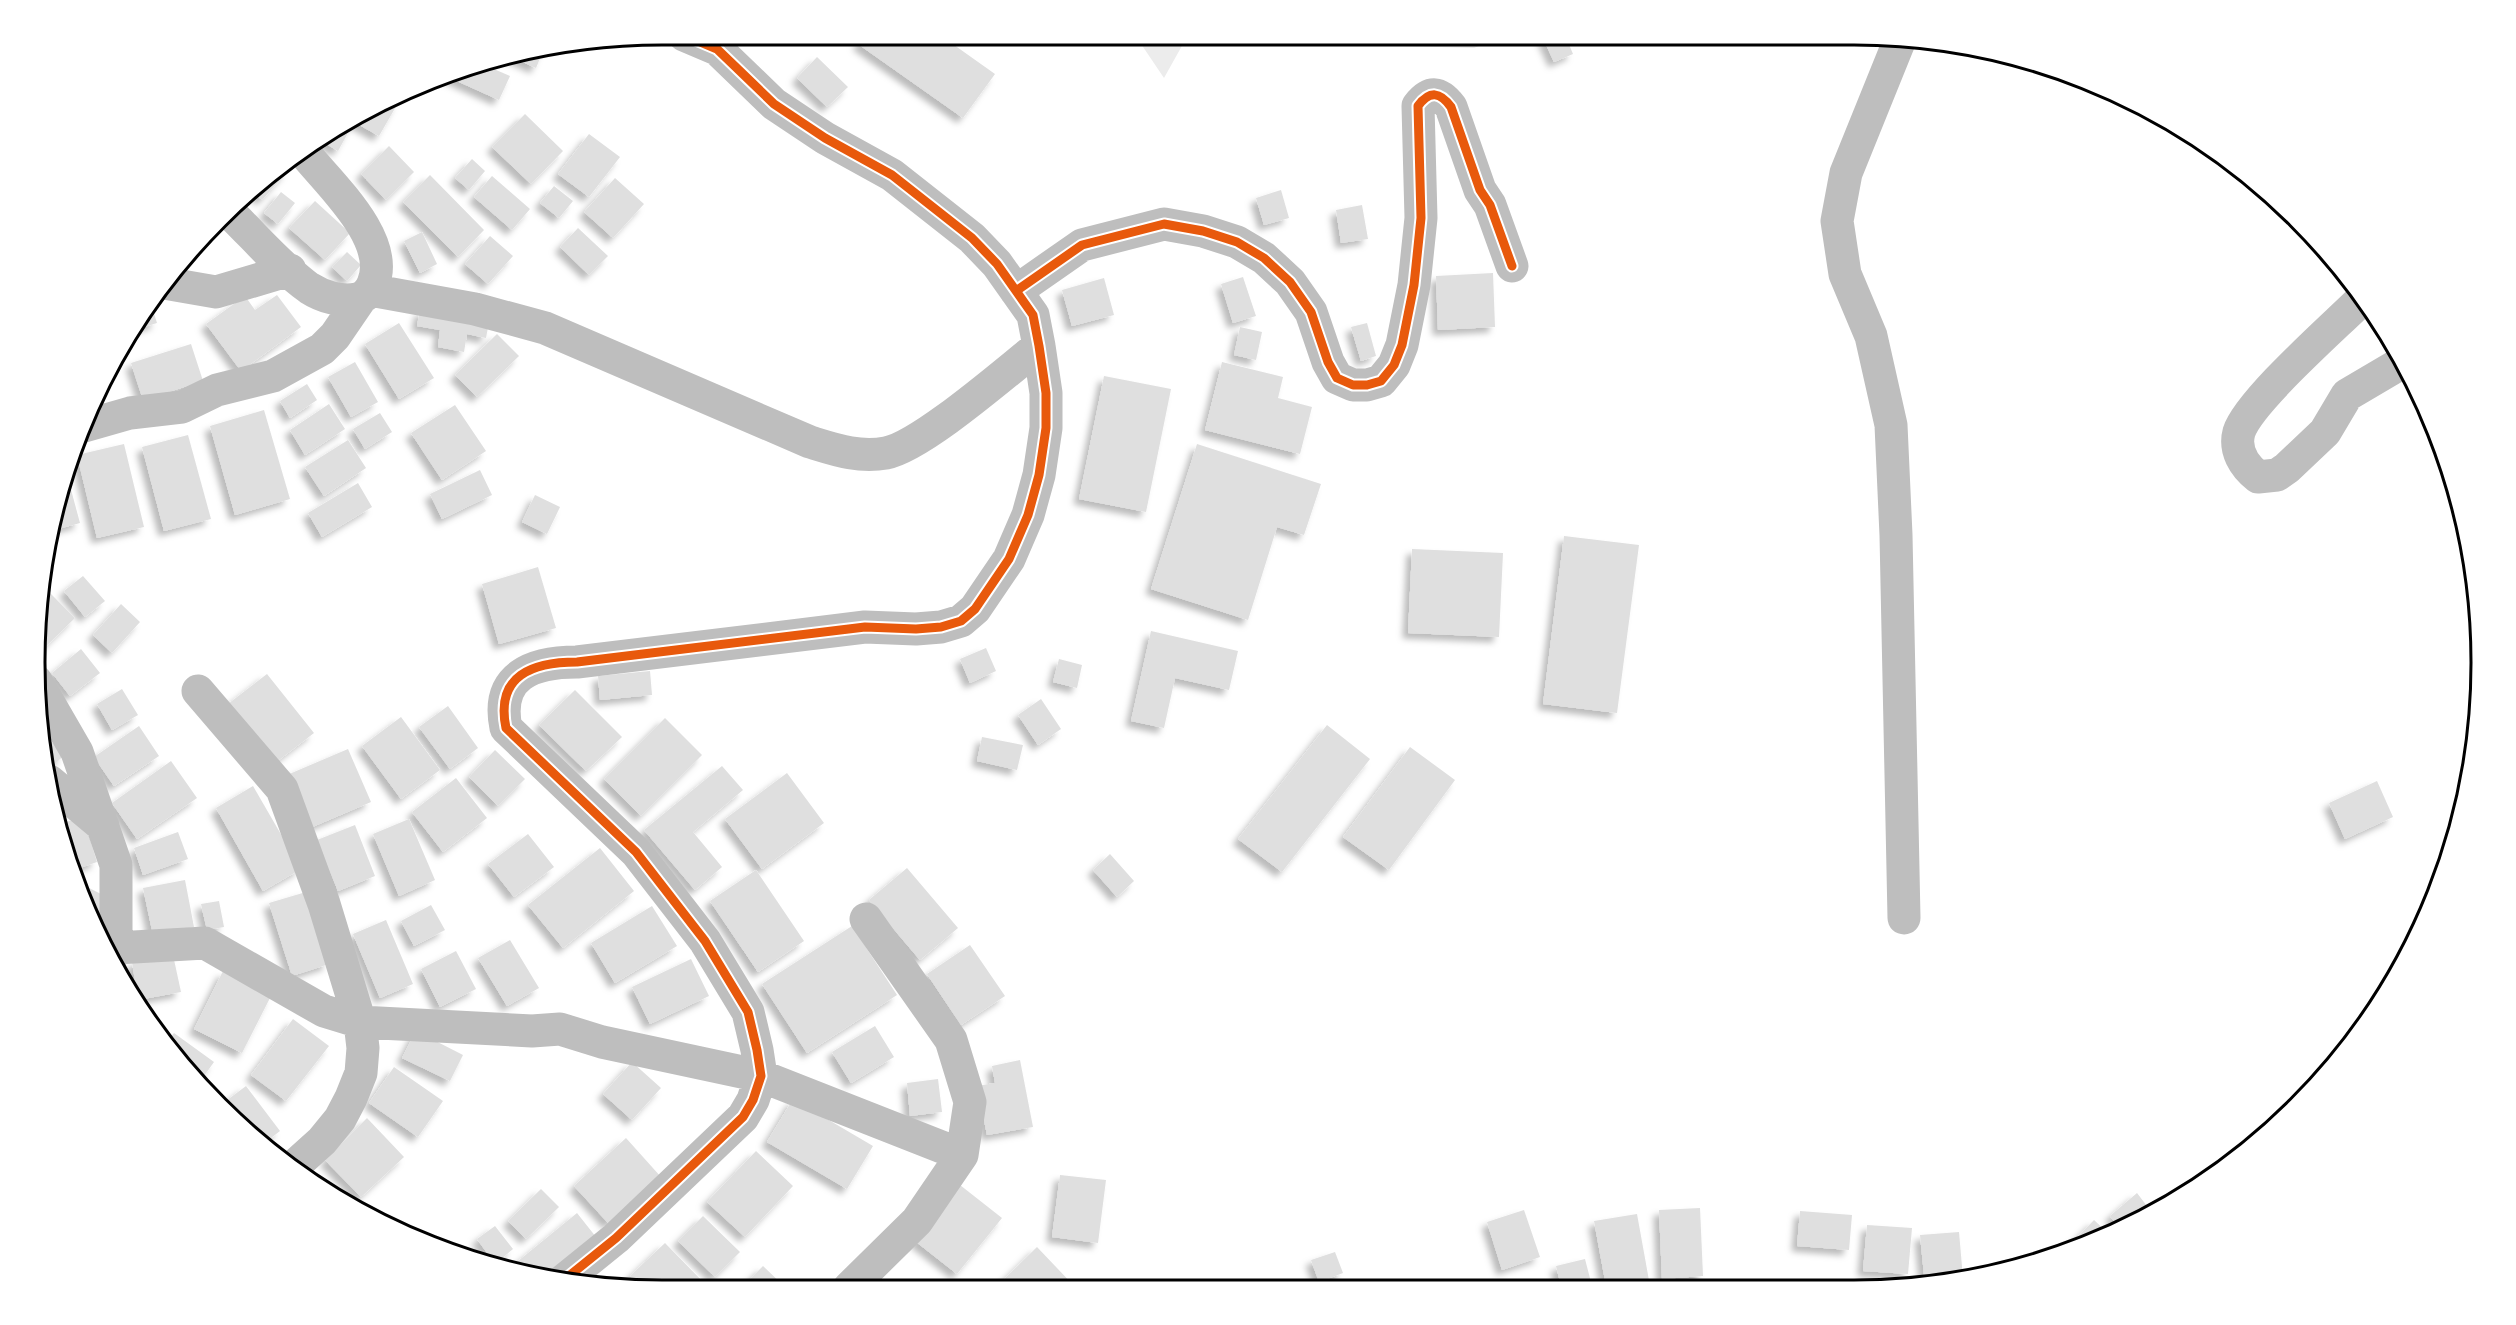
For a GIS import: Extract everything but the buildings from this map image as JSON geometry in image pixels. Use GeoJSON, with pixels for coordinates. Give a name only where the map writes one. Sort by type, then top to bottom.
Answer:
{"type":"FeatureCollection","features":[{"type":"Feature","properties":{"kind":"street"},"geometry":{"type":"LineString","coordinates":[[572,1273],[616,1238],[743,1117],[753,1100],[760,1076],[748,1012],[705,941],[636,852],[506,728],[502,711],[516,680],[531,667],[550,662],[577,662],[865,627],[915,629],[941,627],[960,621],[975,609],[1009,560],[1029,515],[1039,475],[1046,428],[1046,393],[1033,315],[997,264],[972,238],[892,175],[825,138],[774,104],[717,49],[708,45]]}},
{"type":"Feature","properties":{"kind":"street"},"geometry":{"type":"LineString","coordinates":[[1897,46],[1846,173],[1836,221],[1845,274],[1871,336],[1891,425],[1896,535],[1904,918]]}},
{"type":"Feature","properties":{"kind":"street"},"geometry":{"type":"LineString","coordinates":[[1016,291],[1082,245],[1164,224],[1203,231],[1237,242],[1264,258],[1290,282],[1311,312],[1328,362],[1338,378],[1353,385],[1367,385],[1381,381],[1394,365],[1402,345],[1410,307],[1421,218],[1418,106],[1425,96],[1434,94],[1444,97],[1451,107],[1480,190],[1490,205],[1512,266]]}},
{"type":"Feature","properties":{"kind":"street"},"geometry":{"type":"LineString","coordinates":[[93,424],[130,413],[182,407],[217,390],[273,376],[322,349],[335,336],[366,294],[378,272],[376,250],[368,231],[308,157]]}},
{"type":"Feature","properties":{"kind":"street"},"geometry":{"type":"LineString","coordinates":[[235,218],[309,288],[325,296],[345,301],[366,294],[474,309],[545,327],[810,442],[852,455],[888,453],[921,437],[1039,346]]}},
{"type":"Feature","properties":{"kind":"street"},"geometry":{"type":"LineString","coordinates":[[175,285],[216,292],[290,270]]}},
{"type":"Feature","properties":{"kind":"street"},"geometry":{"type":"LineString","coordinates":[[2356,305],[2252,409],[2239,434],[2240,452],[2247,469],[2258,477],[2277,475],[2325,432],[2347,395],[2395,367]]}},
{"type":"Feature","properties":{"kind":"street"},"geometry":{"type":"LineString","coordinates":[[198,691],[282,789],[324,904],[360,1022],[363,1048],[361,1073],[351,1098],[340,1119],[322,1140],[299,1161]]}},
{"type":"Feature","properties":{"kind":"street"},"geometry":{"type":"LineString","coordinates":[[46,698],[77,752],[116,866],[114,945]]}},
{"type":"Feature","properties":{"kind":"street"},"geometry":{"type":"LineString","coordinates":[[58,789],[104,827]]}},
{"type":"Feature","properties":{"kind":"street"},"geometry":{"type":"LineString","coordinates":[[857,1280],[917,1221],[962,1155],[970,1102],[951,1040],[866,919]]}},
{"type":"Feature","properties":{"kind":"street"},"geometry":{"type":"LineString","coordinates":[[117,952],[206,943],[324,1011],[360,1022],[532,1032],[560,1029],[602,1042],[760,1076],[962,1155]]}},
{"type":"Feature","properties":{"kind":"shaded area"},"geometry":{"type":"Polygon","coordinates":[[[1142,45],[1182,45],[1164,78],[1142,45]]]}},
{"type":"Feature","properties":{"kind":"shaded area"},"geometry":{"type":"Polygon","coordinates":[[[1366,45],[1481,45],[1474,48],[1366,45]]]}},
{"type":"Feature","properties":{"kind":"cycle path"},"geometry":{"type":"LineString","coordinates":[[572,1273],[616,1238],[743,1117],[753,1100],[761,1076],[748,1012],[705,941],[636,852],[506,728],[504,710],[506,695],[512,684],[521,675],[546,665],[865,627],[916,629],[941,627],[961,621],[975,609],[1009,559],[1028,515],[1039,475],[1046,428],[1046,393],[1033,315],[997,264],[972,238],[892,175],[825,138],[774,104],[717,49],[708,45]]}},
{"type":"Feature","properties":{"kind":"cycle path"},"geometry":{"type":"LineString","coordinates":[[1016,291],[1082,245],[1164,224],[1203,231],[1237,242],[1264,258],[1290,282],[1311,312],[1328,362],[1337,378],[1353,385],[1367,385],[1381,381],[1394,365],[1402,345],[1414,285],[1421,218],[1418,106],[1431,95],[1443,98],[1451,107],[1480,190],[1490,205],[1512,266]]}}]}
